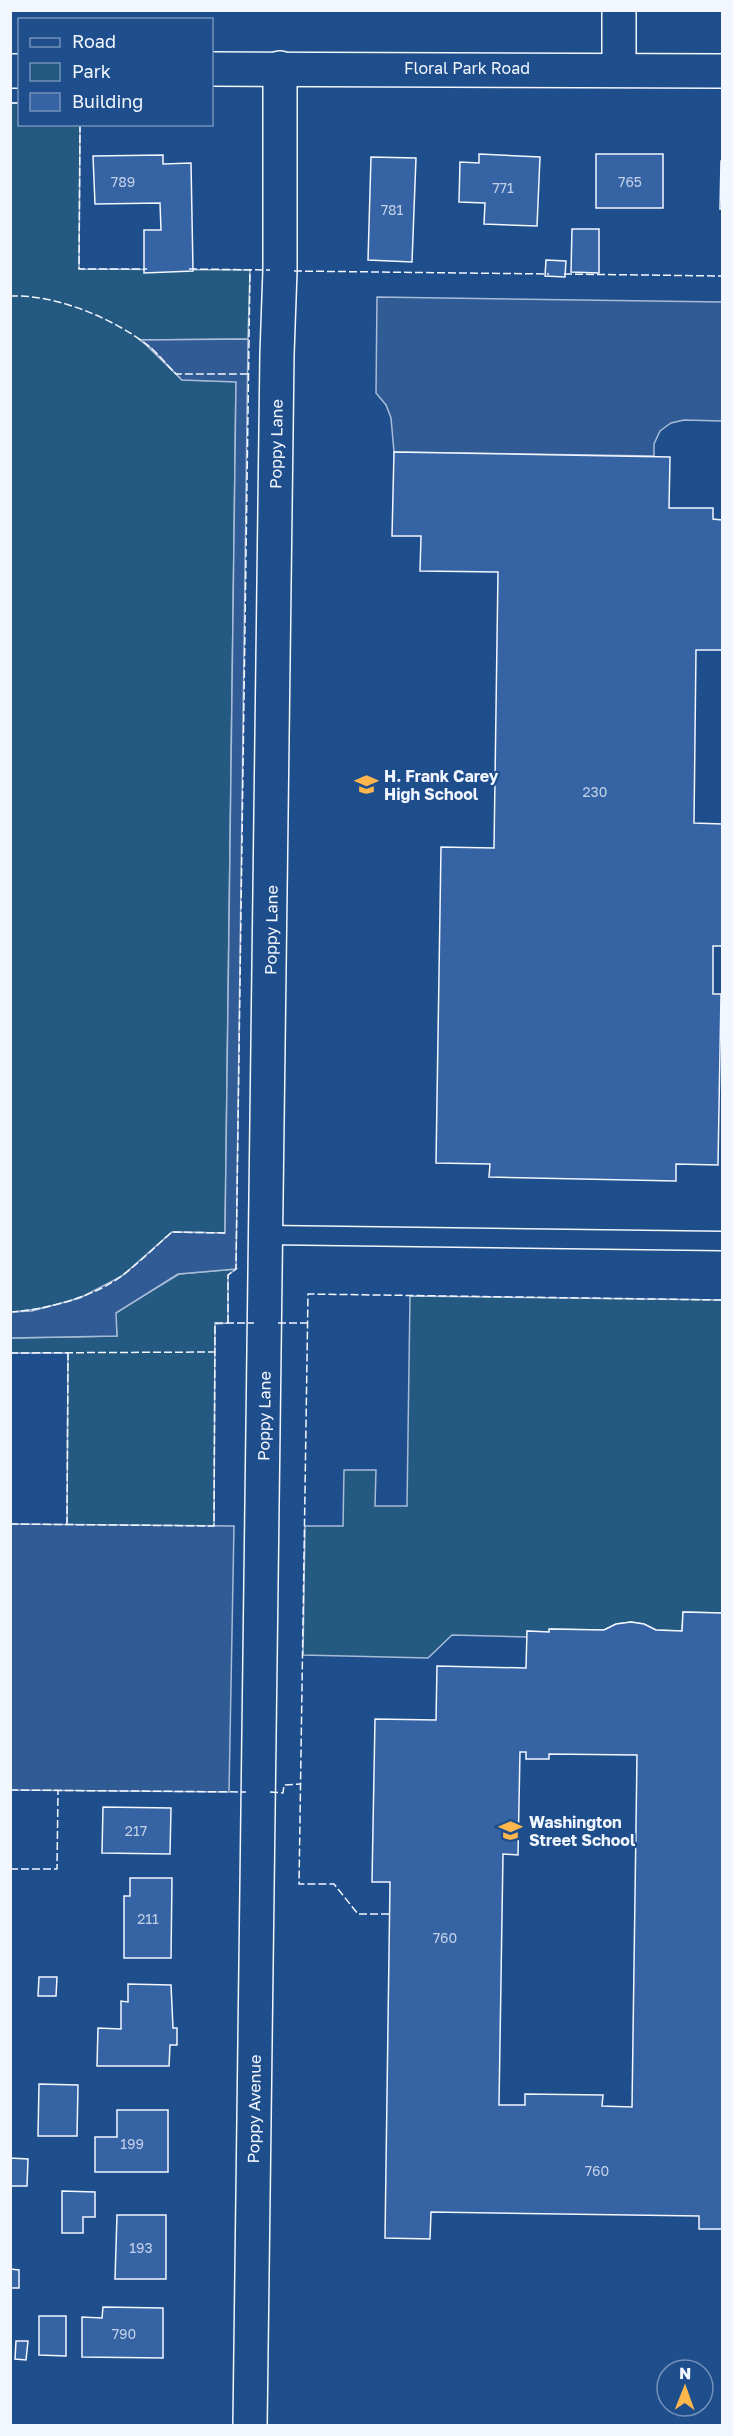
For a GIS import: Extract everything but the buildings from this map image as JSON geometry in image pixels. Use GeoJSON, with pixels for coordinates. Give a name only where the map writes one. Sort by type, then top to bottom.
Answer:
{"type":"FeatureCollection","features":[{"type":"Feature","properties":{"kind":"street"},"geometry":{"type":"LineString","coordinates":[[619,10],[619,69]]}},
{"type":"Feature","properties":{"kind":"street","name":"Poppy Lane"},"geometry":{"type":"LineString","coordinates":[[258,1792],[277,348],[280,270],[280,68]]}},
{"type":"Feature","properties":{"kind":"street","name":"Floral Park Road"},"geometry":{"type":"LineString","coordinates":[[213,69],[723,71]]}},
{"type":"Feature","properties":{"kind":"street","name":"Poppy Avenue"},"geometry":{"type":"LineString","coordinates":[[250,2426],[258,1792]]}},
{"type":"Feature","properties":{"kind":"lane"},"geometry":{"type":"LineString","coordinates":[[267,1235],[723,1241]]}},
{"type":"Feature","properties":{"kind":"green space"},"geometry":{"type":"Polygon","coordinates":[[[10,103],[18,103],[18,126],[80,126],[79,269],[250,270],[248,339],[141,340],[182,380],[236,381],[225,1233],[172,1232],[123,1275],[98,1290],[54,1305],[11,1312],[10,103]]]}},
{"type":"Feature","properties":{"kind":"green space"},"geometry":{"type":"Polygon","coordinates":[[[236,1269],[228,1275],[228,1323],[215,1324],[214,1526],[67,1525],[68,1353],[11,1353],[10,1338],[117,1336],[115,1313],[179,1274],[236,1269]]]}},
{"type":"Feature","properties":{"kind":"green space"},"geometry":{"type":"Polygon","coordinates":[[[410,1296],[722,1300],[722,1613],[683,1612],[682,1631],[656,1630],[644,1624],[631,1622],[616,1624],[604,1630],[527,1631],[527,1637],[452,1635],[428,1658],[303,1655],[305,1526],[343,1526],[344,1470],[376,1470],[375,1506],[407,1506],[410,1296]]]}},
{"type":"Feature","properties":{"kind":"shaded area"},"geometry":{"type":"Polygon","coordinates":[[[377,297],[722,302],[722,421],[684,420],[671,423],[660,431],[654,444],[654,456],[394,452],[391,418],[386,405],[376,393],[377,297]]]}},
{"type":"Feature","properties":{"kind":"shaded area"},"geometry":{"type":"Polygon","coordinates":[[[248,339],[236,1269],[178,1274],[116,1313],[117,1336],[11,1338],[11,1312],[32,1311],[80,1298],[122,1276],[172,1232],[225,1233],[236,382],[182,380],[140,340],[248,339]]]}},
{"type":"Feature","properties":{"kind":"shaded area"},"geometry":{"type":"Polygon","coordinates":[[[11,1524],[234,1526],[229,1792],[11,1790],[11,1524]]]}},
{"type":"Feature","properties":{"kind":"fence"},"geometry":{"type":"LineString","coordinates":[[10,103],[18,103]]}},
{"type":"Feature","properties":{"kind":"fence"},"geometry":{"type":"LineString","coordinates":[[80,126],[79,269],[147,269]]}},
{"type":"Feature","properties":{"kind":"fence"},"geometry":{"type":"LineString","coordinates":[[189,269],[270,270]]}},
{"type":"Feature","properties":{"kind":"fence"},"geometry":{"type":"LineString","coordinates":[[228,1323],[228,1275],[236,1269],[250,270]]}},
{"type":"Feature","properties":{"kind":"fence"},"geometry":{"type":"LineString","coordinates":[[294,271],[549,274]]}},
{"type":"Feature","properties":{"kind":"fence"},"geometry":{"type":"LineString","coordinates":[[564,274],[722,276]]}},
{"type":"Feature","properties":{"kind":"fence"},"geometry":{"type":"LineString","coordinates":[[10,296],[46,299],[102,318],[150,347],[176,374],[248,374]]}},
{"type":"Feature","properties":{"kind":"fence"},"geometry":{"type":"LineString","coordinates":[[10,1312],[54,1305],[98,1290],[123,1275],[172,1232],[225,1233]]}},
{"type":"Feature","properties":{"kind":"fence"},"geometry":{"type":"LineString","coordinates":[[389,1914],[358,1914],[334,1884],[299,1884],[308,1294],[722,1300]]}},
{"type":"Feature","properties":{"kind":"fence"},"geometry":{"type":"LineString","coordinates":[[10,1524],[214,1526],[215,1323],[254,1323]]}},
{"type":"Feature","properties":{"kind":"fence"},"geometry":{"type":"LineString","coordinates":[[278,1323],[308,1323]]}},
{"type":"Feature","properties":{"kind":"fence"},"geometry":{"type":"LineString","coordinates":[[10,1353],[215,1352]]}},
{"type":"Feature","properties":{"kind":"fence"},"geometry":{"type":"LineString","coordinates":[[67,1525],[68,1353]]}},
{"type":"Feature","properties":{"kind":"fence"},"geometry":{"type":"LineString","coordinates":[[270,1792],[283,1793],[284,1785],[301,1784]]}},
{"type":"Feature","properties":{"kind":"fence"},"geometry":{"type":"LineString","coordinates":[[10,1790],[246,1792]]}},
{"type":"Feature","properties":{"kind":"fence"},"geometry":{"type":"LineString","coordinates":[[10,1869],[57,1869],[58,1791]]}},
{"type":"Feature","properties":{"kind":"place","name":"H. Frank Carey High School"},"geometry":{"type":"Point","coordinates":[366,785]}},
{"type":"Feature","properties":{"kind":"place","name":"Washington Street School"},"geometry":{"type":"Point","coordinates":[511,1831]}}]}
